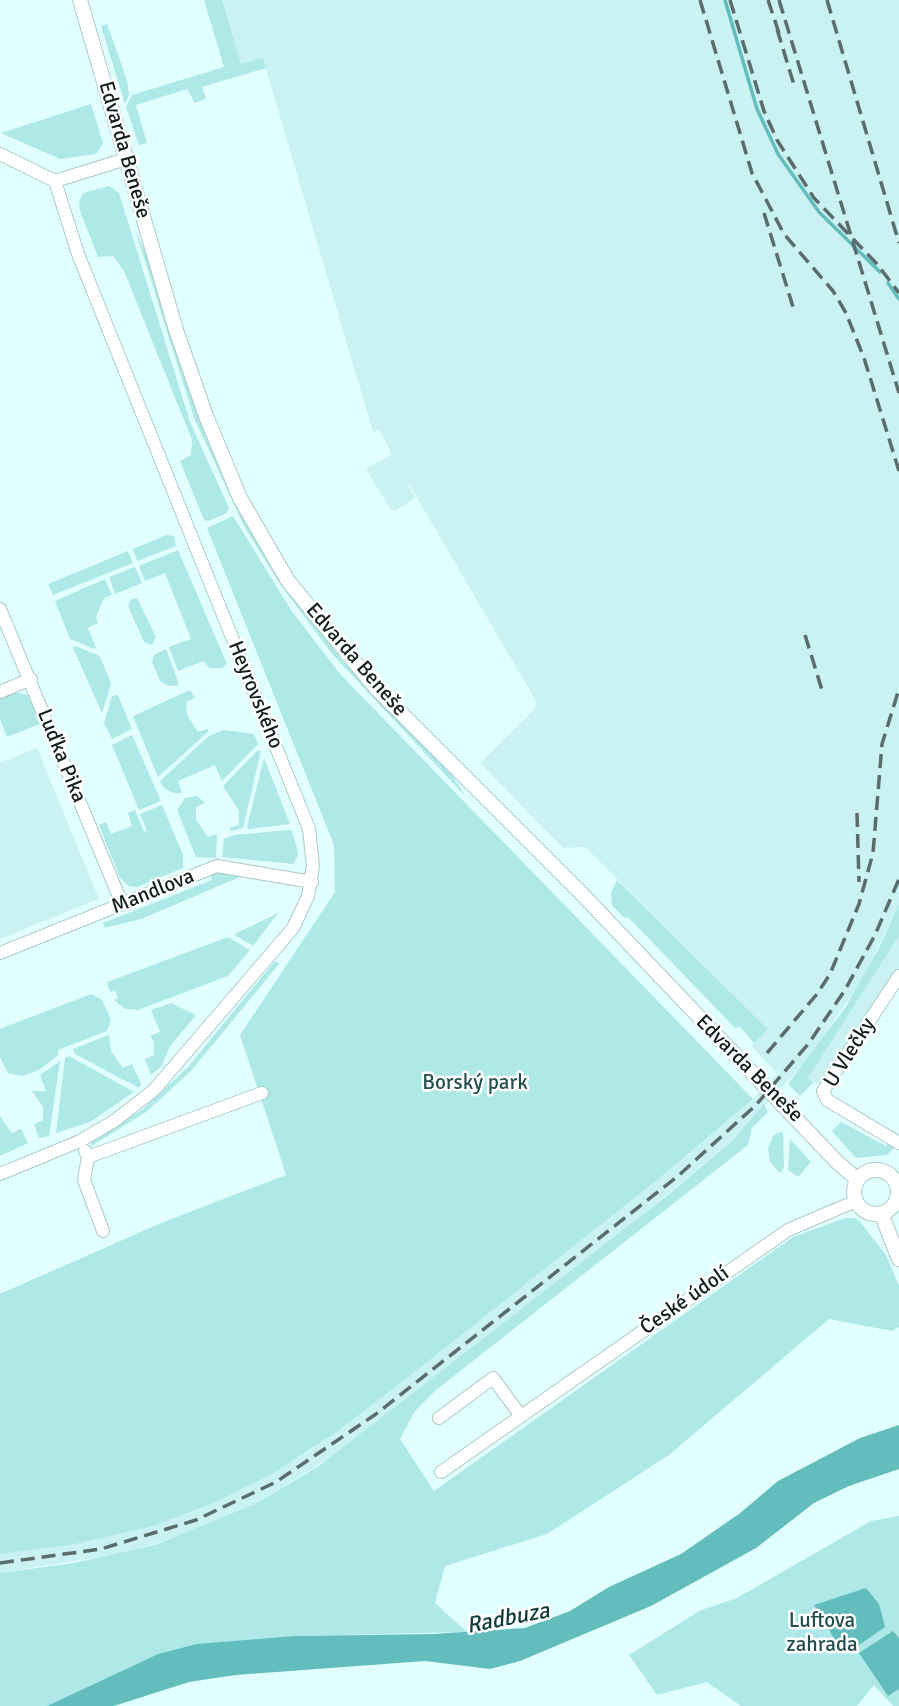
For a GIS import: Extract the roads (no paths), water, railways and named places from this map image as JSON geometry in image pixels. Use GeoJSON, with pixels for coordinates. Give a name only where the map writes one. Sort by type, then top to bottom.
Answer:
{"type":"FeatureCollection","features":[{"type":"Feature","properties":{"kind":"street","name":"Edvarda Beneše"},"geometry":{"type":"LineString","coordinates":[[80,0],[176,330],[206,416],[240,498],[288,581],[376,688],[582,894],[733,1054],[800,1120],[836,1162],[858,1180]]}},
{"type":"Feature","properties":{"kind":"street"},"geometry":{"type":"LineString","coordinates":[[0,154],[55,181],[126,159]]}},
{"type":"Feature","properties":{"kind":"street","name":"Heyrovského"},"geometry":{"type":"LineString","coordinates":[[0,1174],[80,1141],[114,1121],[147,1096],[184,1057],[293,928],[305,906],[312,882],[310,829],[78,254],[55,181]]}},
{"type":"Feature","properties":{"kind":"street","name":"Luďka Pika"},"geometry":{"type":"LineString","coordinates":[[0,610],[122,904]]}},
{"type":"Feature","properties":{"kind":"street"},"geometry":{"type":"LineString","coordinates":[[0,692],[31,680]]}},
{"type":"Feature","properties":{"kind":"street","name":"Mandlova"},"geometry":{"type":"LineString","coordinates":[[0,953],[217,866],[312,882]]}},
{"type":"Feature","properties":{"kind":"street","name":"U Vlečky"},"geometry":{"type":"LineString","coordinates":[[899,976],[894,994],[825,1087],[823,1095],[844,1112],[899,1143]]}},
{"type":"Feature","properties":{"kind":"street"},"geometry":{"type":"LineString","coordinates":[[88,1157],[262,1093]]}},
{"type":"Feature","properties":{"kind":"street"},"geometry":{"type":"LineString","coordinates":[[80,1141],[88,1157],[84,1180],[103,1231]]}},
{"type":"Feature","properties":{"kind":"street"},"geometry":{"type":"LineString","coordinates":[[877,1171],[897,1180],[896,1202],[881,1213],[866,1212],[856,1201],[855,1190],[858,1180],[864,1174],[877,1171]]}},
{"type":"Feature","properties":{"kind":"street","name":"České údolí"},"geometry":{"type":"LineString","coordinates":[[441,1472],[788,1230],[856,1201]]}},
{"type":"Feature","properties":{"kind":"street"},"geometry":{"type":"LineString","coordinates":[[881,1213],[899,1259]]}},
{"type":"Feature","properties":{"kind":"street"},"geometry":{"type":"LineString","coordinates":[[439,1418],[493,1378],[522,1416]]}},
{"type":"Feature","properties":{"kind":"waterway"},"geometry":{"type":"LineString","coordinates":[[725,0],[757,109],[778,154],[819,212],[880,272]]}},
{"type":"Feature","properties":{"kind":"waterway"},"geometry":{"type":"LineString","coordinates":[[888,283],[899,299]]}},
{"type":"Feature","properties":{"kind":"railway"},"geometry":{"type":"LineString","coordinates":[[700,0],[752,173],[784,234],[833,291],[846,313],[864,358],[899,471]]}},
{"type":"Feature","properties":{"kind":"railway"},"geometry":{"type":"LineString","coordinates":[[730,0],[764,111],[777,140],[814,198],[877,264],[899,293]]}},
{"type":"Feature","properties":{"kind":"railway"},"geometry":{"type":"LineString","coordinates":[[768,0],[780,36]]}},
{"type":"Feature","properties":{"kind":"railway"},"geometry":{"type":"LineString","coordinates":[[779,0],[899,393]]}},
{"type":"Feature","properties":{"kind":"railway"},"geometry":{"type":"LineString","coordinates":[[827,0],[899,243]]}},
{"type":"Feature","properties":{"kind":"railway"},"geometry":{"type":"LineString","coordinates":[[777,29],[794,85]]}},
{"type":"Feature","properties":{"kind":"railway"},"geometry":{"type":"LineString","coordinates":[[764,213],[794,310]]}},
{"type":"Feature","properties":{"kind":"railway"},"geometry":{"type":"LineString","coordinates":[[805,635],[822,690]]}},
{"type":"Feature","properties":{"kind":"railway"},"geometry":{"type":"LineString","coordinates":[[767,1053],[817,994],[830,974],[859,904],[873,853],[882,744],[899,689]]}},
{"type":"Feature","properties":{"kind":"railway"},"geometry":{"type":"LineString","coordinates":[[857,813],[859,882]]}},
{"type":"Feature","properties":{"kind":"railway"},"geometry":{"type":"LineString","coordinates":[[0,1563],[101,1549],[196,1520],[276,1482],[376,1414],[678,1176],[756,1105],[809,1043],[845,990],[875,935],[899,879]]}},
{"type":"Feature","properties":{"kind":"park label","name":"Borský park"},"geometry":{"type":"Point","coordinates":[475,1083]}},
{"type":"Feature","properties":{"kind":"park label","name":"Luftova zahrada"},"geometry":{"type":"Point","coordinates":[822,1633]}},
{"type":"Feature","properties":{"kind":"water label","name":"Radbuza"},"geometry":{"type":"Point","coordinates":[508,1619]}}]}
